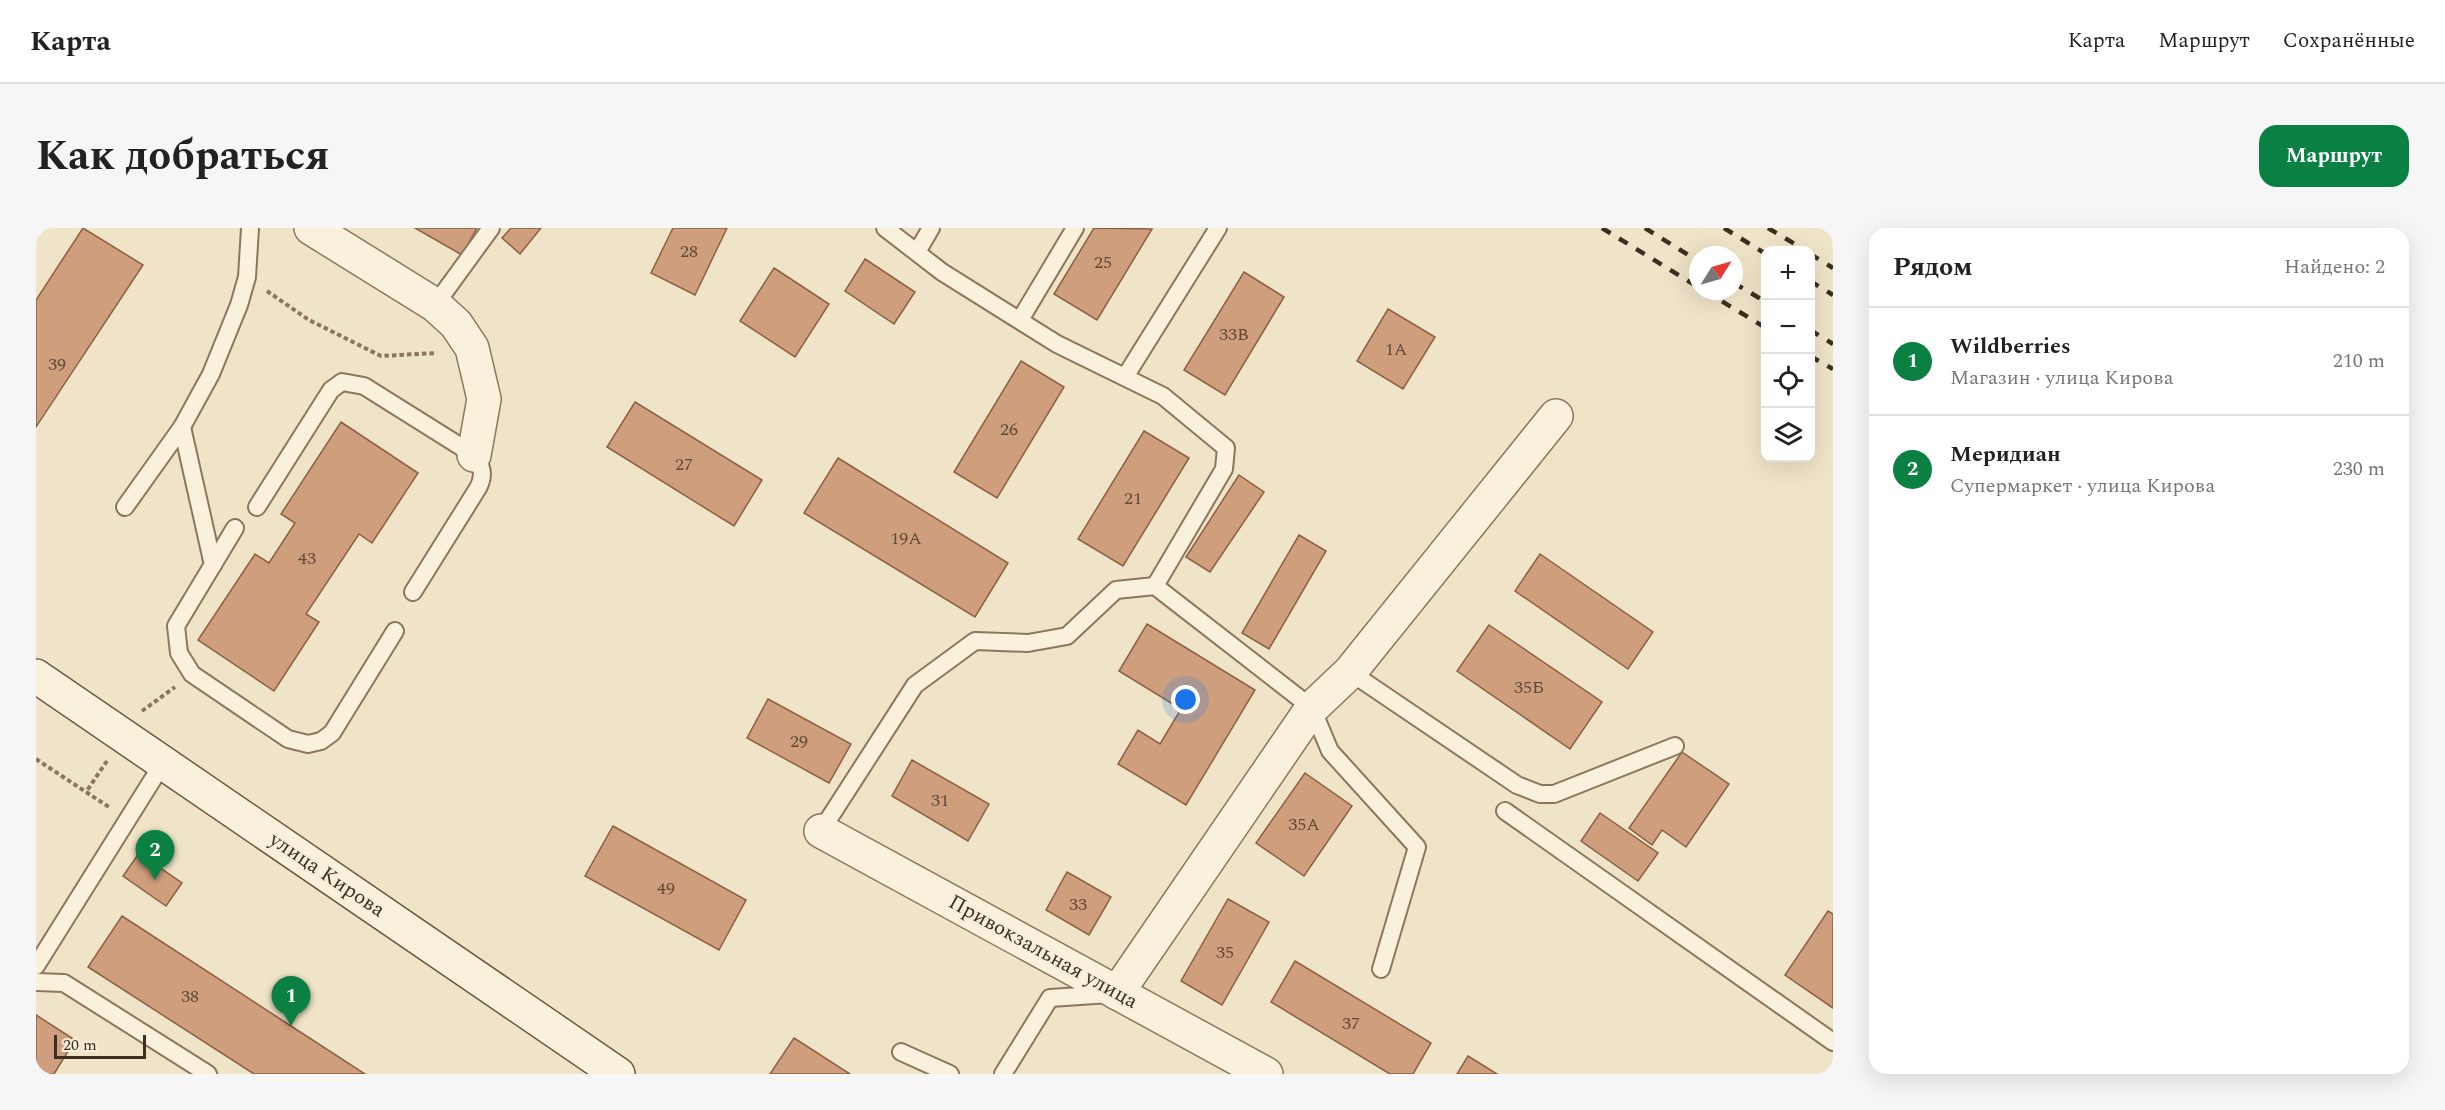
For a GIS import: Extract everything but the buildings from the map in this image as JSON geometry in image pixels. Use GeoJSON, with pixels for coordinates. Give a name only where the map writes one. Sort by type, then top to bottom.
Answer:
{"type":"FeatureCollection","features":[{"type":"Feature","properties":{"kind":"street"},"geometry":{"type":"LineString","coordinates":[[310,228],[435,305],[456,324],[472,348],[484,399],[474,455]]}},
{"type":"Feature","properties":{"kind":"street"},"geometry":{"type":"LineString","coordinates":[[1117,993],[1312,708],[1350,672],[1556,416]]}},
{"type":"Feature","properties":{"kind":"street","name":"улица Кирова"},"geometry":{"type":"LineString","coordinates":[[36,676],[618,1074]]}},
{"type":"Feature","properties":{"kind":"street","name":"Привокзальная улица"},"geometry":{"type":"LineString","coordinates":[[821,831],[1266,1074]]}},
{"type":"Feature","properties":{"kind":"lane"},"geometry":{"type":"LineString","coordinates":[[125,507],[182,427],[211,374],[239,305],[247,277],[250,228]]}},
{"type":"Feature","properties":{"kind":"lane"},"geometry":{"type":"LineString","coordinates":[[435,305],[491,228]]}},
{"type":"Feature","properties":{"kind":"lane"},"geometry":{"type":"LineString","coordinates":[[885,228],[942,272],[1057,344],[1164,396],[1226,448],[1224,469],[1155,586]]}},
{"type":"Feature","properties":{"kind":"lane"},"geometry":{"type":"LineString","coordinates":[[917,252],[931,228]]}},
{"type":"Feature","properties":{"kind":"lane"},"geometry":{"type":"LineString","coordinates":[[1020,320],[1075,228]]}},
{"type":"Feature","properties":{"kind":"lane"},"geometry":{"type":"LineString","coordinates":[[1125,377],[1218,228]]}},
{"type":"Feature","properties":{"kind":"lane"},"geometry":{"type":"LineString","coordinates":[[256,507],[331,390],[342,382],[364,386],[474,455],[482,466],[482,480],[413,592]]}},
{"type":"Feature","properties":{"kind":"lane"},"geometry":{"type":"LineString","coordinates":[[182,427],[213,565]]}},
{"type":"Feature","properties":{"kind":"lane"},"geometry":{"type":"LineString","coordinates":[[235,528],[176,626],[179,653],[192,674],[288,739],[308,744],[321,741],[332,733],[395,631]]}},
{"type":"Feature","properties":{"kind":"lane"},"geometry":{"type":"LineString","coordinates":[[821,831],[915,686],[975,641],[1028,643],[1067,636],[1116,590],[1155,586],[1312,708],[1330,751],[1417,847],[1381,969]]}},
{"type":"Feature","properties":{"kind":"lane"},"geometry":{"type":"LineString","coordinates":[[1350,672],[1517,785],[1540,794],[1554,794],[1675,746]]}},
{"type":"Feature","properties":{"kind":"lane"},"geometry":{"type":"LineString","coordinates":[[36,966],[163,763]]}},
{"type":"Feature","properties":{"kind":"lane"},"geometry":{"type":"LineString","coordinates":[[1505,812],[1833,1042]]}},
{"type":"Feature","properties":{"kind":"lane"},"geometry":{"type":"LineString","coordinates":[[36,982],[64,983],[208,1074]]}},
{"type":"Feature","properties":{"kind":"lane"},"geometry":{"type":"LineString","coordinates":[[1003,1074],[1050,998],[1117,993]]}},
{"type":"Feature","properties":{"kind":"lane"},"geometry":{"type":"LineString","coordinates":[[902,1052],[950,1074]]}},
{"type":"Feature","properties":{"kind":"path"},"geometry":{"type":"LineString","coordinates":[[247,277],[309,320],[381,356],[435,354],[472,348]]}},
{"type":"Feature","properties":{"kind":"path"},"geometry":{"type":"LineString","coordinates":[[36,759],[86,792]]}},
{"type":"Feature","properties":{"kind":"railway"},"geometry":{"type":"LineString","coordinates":[[1602,228],[1689,281]]}},
{"type":"Feature","properties":{"kind":"railway"},"geometry":{"type":"LineString","coordinates":[[1645,228],[1689,255]]}},
{"type":"Feature","properties":{"kind":"railway"},"geometry":{"type":"LineString","coordinates":[[1724,228],[1761,251]]}},
{"type":"Feature","properties":{"kind":"railway"},"geometry":{"type":"LineString","coordinates":[[1768,228],[1798,246]]}},
{"type":"Feature","properties":{"kind":"railway"},"geometry":{"type":"LineString","coordinates":[[1815,257],[1833,268]]}},
{"type":"Feature","properties":{"kind":"railway"},"geometry":{"type":"LineString","coordinates":[[1815,284],[1833,295]]}},
{"type":"Feature","properties":{"kind":"railway"},"geometry":{"type":"LineString","coordinates":[[1743,288],[1763,300]]}},
{"type":"Feature","properties":{"kind":"railway"},"geometry":{"type":"LineString","coordinates":[[1720,300],[1761,325]]}},
{"type":"Feature","properties":{"kind":"railway"},"geometry":{"type":"LineString","coordinates":[[1815,333],[1833,344]]}},
{"type":"Feature","properties":{"kind":"railway"},"geometry":{"type":"LineString","coordinates":[[1815,359],[1833,369]]}},
{"type":"Feature","properties":{"kind":"place","name":"Меридиан"},"geometry":{"type":"Point","coordinates":[155,880]}},
{"type":"Feature","properties":{"kind":"place","name":"Wildberries"},"geometry":{"type":"Point","coordinates":[291,1026]}}]}
